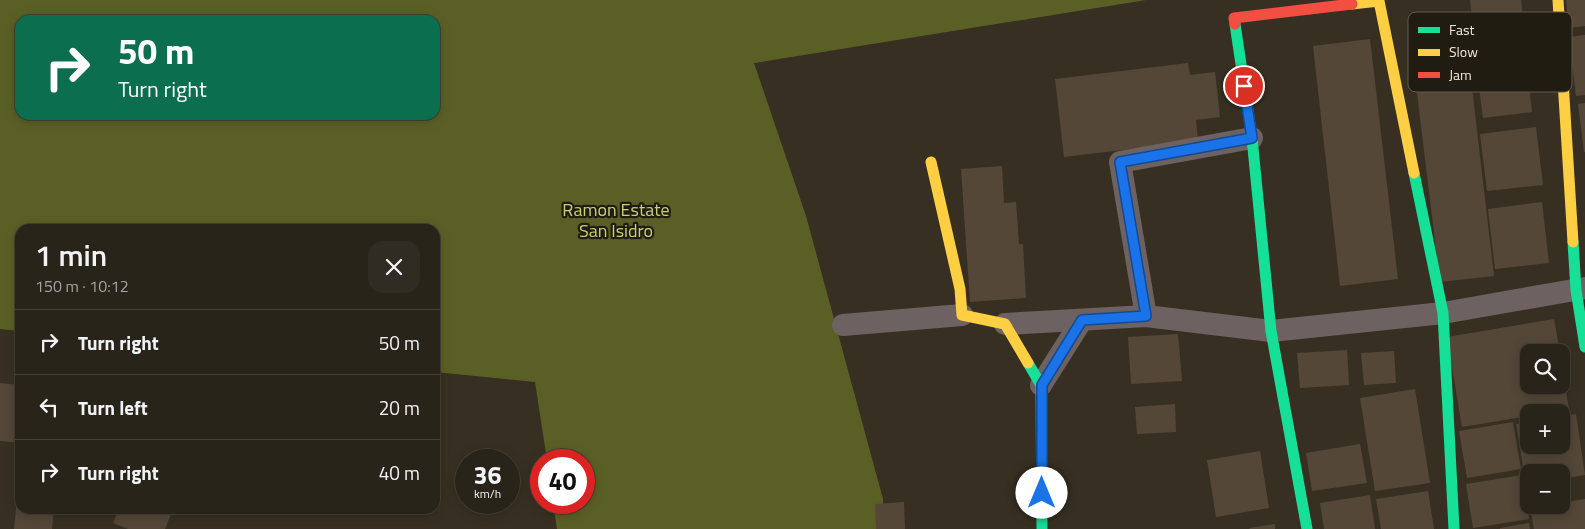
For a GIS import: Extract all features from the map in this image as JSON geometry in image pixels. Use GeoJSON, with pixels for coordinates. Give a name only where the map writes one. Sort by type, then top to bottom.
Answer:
{"type":"FeatureCollection","features":[{"type":"Feature","properties":{"kind":"street"},"geometry":{"type":"LineString","coordinates":[[1307,529],[1271,331],[1252,138],[1234,18],[1379,1],[1443,313],[1454,529]]}},
{"type":"Feature","properties":{"kind":"street"},"geometry":{"type":"LineString","coordinates":[[1565,92],[1585,347]]}},
{"type":"Feature","properties":{"kind":"street"},"geometry":{"type":"LineString","coordinates":[[1146,316],[1120,162],[1252,138]]}},
{"type":"Feature","properties":{"kind":"street"},"geometry":{"type":"LineString","coordinates":[[931,162],[960,289],[962,315]]}},
{"type":"Feature","properties":{"kind":"street"},"geometry":{"type":"LineString","coordinates":[[843,325],[962,315],[1005,324],[1146,316],[1271,331],[1443,313],[1580,289]]}},
{"type":"Feature","properties":{"kind":"street"},"geometry":{"type":"LineString","coordinates":[[1042,385],[1082,320]]}},
{"type":"Feature","properties":{"kind":"street"},"geometry":{"type":"LineString","coordinates":[[1005,324],[1042,385],[1042,529]]}},
{"type":"Feature","properties":{"kind":"green space","name":"Ramon Estate San Isidro"},"geometry":{"type":"Polygon","coordinates":[[[0,0],[1146,0],[754,63],[806,216],[883,499],[884,529],[557,529],[555,514],[595,514],[595,449],[545,449],[535,382],[440,372],[440,224],[15,224],[15,330],[0,329],[0,0]]]}},
{"type":"Feature","properties":{"kind":"building"},"geometry":{"type":"Polygon","coordinates":[[[1470,0],[1521,0],[1522,12],[1471,12],[1470,0]]]}},
{"type":"Feature","properties":{"kind":"building"},"geometry":{"type":"Polygon","coordinates":[[[1566,0],[1585,0],[1585,26],[1572,28],[1572,12],[1567,12],[1566,0]]]}},
{"type":"Feature","properties":{"kind":"building"},"geometry":{"type":"Polygon","coordinates":[[[1585,35],[1585,95],[1576,96],[1572,62],[1572,37],[1585,35]]]}},
{"type":"Feature","properties":{"kind":"building"},"geometry":{"type":"Polygon","coordinates":[[[1370,39],[1398,279],[1340,286],[1313,46],[1370,39]]]}},
{"type":"Feature","properties":{"kind":"building"},"geometry":{"type":"Polygon","coordinates":[[[1188,63],[1190,75],[1215,72],[1220,117],[1196,120],[1198,141],[1064,157],[1055,79],[1188,63]]]}},
{"type":"Feature","properties":{"kind":"building"},"geometry":{"type":"Polygon","coordinates":[[[1417,92],[1472,92],[1494,276],[1440,282],[1417,92]]]}},
{"type":"Feature","properties":{"kind":"building"},"geometry":{"type":"Polygon","coordinates":[[[1480,92],[1530,92],[1532,112],[1483,118],[1480,92]]]}},
{"type":"Feature","properties":{"kind":"building"},"geometry":{"type":"Polygon","coordinates":[[[1585,103],[1585,152],[1584,152],[1578,104],[1585,103]]]}},
{"type":"Feature","properties":{"kind":"building"},"geometry":{"type":"Polygon","coordinates":[[[1536,127],[1543,185],[1487,191],[1480,134],[1536,127]]]}},
{"type":"Feature","properties":{"kind":"building"},"geometry":{"type":"Polygon","coordinates":[[[1002,166],[1004,203],[1016,202],[1019,244],[1023,244],[1026,298],[970,302],[961,169],[1002,166]]]}},
{"type":"Feature","properties":{"kind":"building"},"geometry":{"type":"Polygon","coordinates":[[[1542,202],[1549,263],[1495,269],[1488,209],[1542,202]]]}},
{"type":"Feature","properties":{"kind":"building"},"geometry":{"type":"Polygon","coordinates":[[[1554,319],[1559,344],[1520,344],[1520,394],[1566,394],[1568,404],[1520,404],[1520,417],[1462,427],[1447,337],[1554,319]]]}},
{"type":"Feature","properties":{"kind":"building"},"geometry":{"type":"Polygon","coordinates":[[[1178,334],[1182,381],[1131,384],[1128,337],[1178,334]]]}},
{"type":"Feature","properties":{"kind":"building"},"geometry":{"type":"Polygon","coordinates":[[[1347,350],[1349,385],[1300,388],[1297,353],[1347,350]]]}},
{"type":"Feature","properties":{"kind":"building"},"geometry":{"type":"Polygon","coordinates":[[[1394,351],[1396,383],[1364,385],[1361,353],[1394,351]]]}},
{"type":"Feature","properties":{"kind":"building"},"geometry":{"type":"Polygon","coordinates":[[[0,383],[15,384],[15,442],[0,441],[0,383]]]}},
{"type":"Feature","properties":{"kind":"building"},"geometry":{"type":"Polygon","coordinates":[[[1415,389],[1430,483],[1375,491],[1360,398],[1415,389]]]}},
{"type":"Feature","properties":{"kind":"building"},"geometry":{"type":"Polygon","coordinates":[[[1175,404],[1176,432],[1137,434],[1135,407],[1175,404]]]}},
{"type":"Feature","properties":{"kind":"building"},"geometry":{"type":"Polygon","coordinates":[[[1576,414],[1585,475],[1570,478],[1570,464],[1523,464],[1521,454],[1570,454],[1570,415],[1576,414]]]}},
{"type":"Feature","properties":{"kind":"building"},"geometry":{"type":"Polygon","coordinates":[[[1513,422],[1520,469],[1467,478],[1459,431],[1513,422]]]}},
{"type":"Feature","properties":{"kind":"building"},"geometry":{"type":"Polygon","coordinates":[[[1520,423],[1520,448],[1516,424],[1520,423]]]}},
{"type":"Feature","properties":{"kind":"building"},"geometry":{"type":"Polygon","coordinates":[[[1360,444],[1367,483],[1312,491],[1306,453],[1360,444]]]}},
{"type":"Feature","properties":{"kind":"building"},"geometry":{"type":"Polygon","coordinates":[[[1260,451],[1269,508],[1216,517],[1207,460],[1260,451]]]}},
{"type":"Feature","properties":{"kind":"building"},"geometry":{"type":"Polygon","coordinates":[[[1520,475],[1520,514],[1528,514],[1529,519],[1473,528],[1466,484],[1520,475]]]}},
{"type":"Feature","properties":{"kind":"building"},"geometry":{"type":"Polygon","coordinates":[[[1428,491],[1434,529],[1381,529],[1376,499],[1428,491]]]}},
{"type":"Feature","properties":{"kind":"building"},"geometry":{"type":"Polygon","coordinates":[[[1370,495],[1375,529],[1324,529],[1320,503],[1370,495]]]}},
{"type":"Feature","properties":{"kind":"building"},"geometry":{"type":"Polygon","coordinates":[[[1585,499],[1585,529],[1534,529],[1531,514],[1570,514],[1570,502],[1585,499]]]}},
{"type":"Feature","properties":{"kind":"building"},"geometry":{"type":"Polygon","coordinates":[[[904,502],[905,529],[876,529],[875,504],[904,502]]]}},
{"type":"Feature","properties":{"kind":"building"},"geometry":{"type":"Polygon","coordinates":[[[16,514],[54,514],[52,529],[14,529],[16,514]]]}},
{"type":"Feature","properties":{"kind":"building"},"geometry":{"type":"Polygon","coordinates":[[[117,514],[171,514],[165,529],[128,529],[113,523],[117,514]]]}},
{"type":"Feature","properties":{"kind":"building"},"geometry":{"type":"Polygon","coordinates":[[[1529,523],[1530,529],[1500,529],[1500,528],[1529,523]]]}},
{"type":"Feature","properties":{"kind":"building"},"geometry":{"type":"Polygon","coordinates":[[[1275,524],[1275,529],[1249,528],[1275,524]]]}},
{"type":"Feature","properties":{"kind":"traffic: fast"},"geometry":{"type":"LineString","coordinates":[[1235,24],[1252,138],[1271,331],[1307,529]]}},
{"type":"Feature","properties":{"kind":"traffic: fast"},"geometry":{"type":"LineString","coordinates":[[1414,173],[1443,313],[1454,529]]}},
{"type":"Feature","properties":{"kind":"traffic: fast"},"geometry":{"type":"LineString","coordinates":[[1573,242],[1576,290],[1585,347]]}},
{"type":"Feature","properties":{"kind":"traffic: fast"},"geometry":{"type":"LineString","coordinates":[[1028,363],[1041,385],[1042,529]]}},
{"type":"Feature","properties":{"kind":"traffic: slow"},"geometry":{"type":"LineString","coordinates":[[1558,0],[1559,12]]}},
{"type":"Feature","properties":{"kind":"traffic: slow"},"geometry":{"type":"LineString","coordinates":[[1352,4],[1379,1],[1414,173]]}},
{"type":"Feature","properties":{"kind":"traffic: slow"},"geometry":{"type":"LineString","coordinates":[[1564,92],[1573,242]]}},
{"type":"Feature","properties":{"kind":"traffic: slow"},"geometry":{"type":"LineString","coordinates":[[931,162],[960,289],[962,315],[1005,324],[1028,363]]}},
{"type":"Feature","properties":{"kind":"traffic: jam"},"geometry":{"type":"LineString","coordinates":[[1235,24],[1234,18],[1352,4]]}},
{"type":"Feature","properties":{"kind":"route"},"geometry":{"type":"LineString","coordinates":[[1042,493],[1042,385],[1082,320],[1146,316],[1120,162],[1252,138],[1244,86]]}}]}
